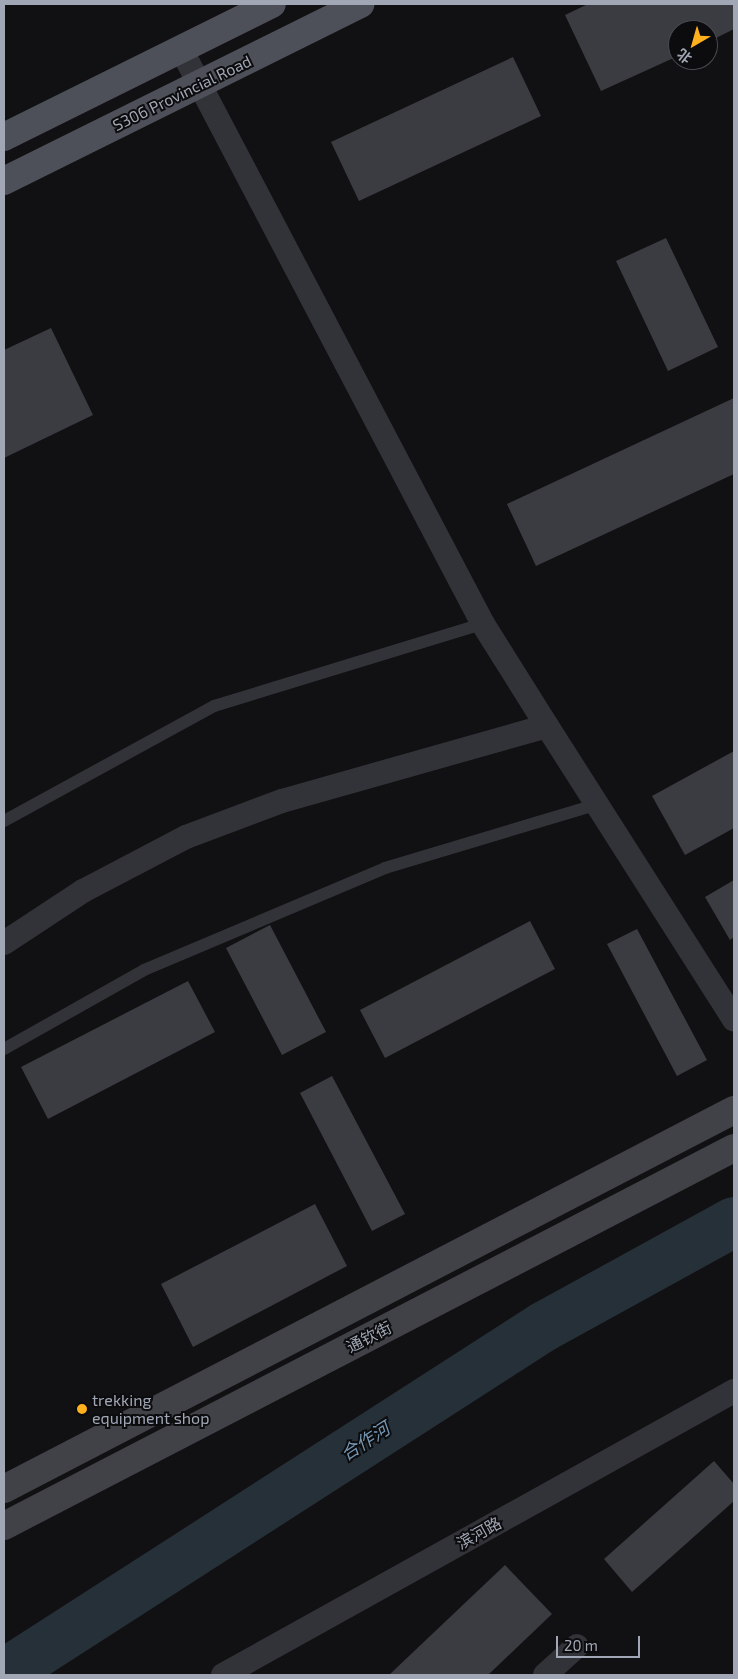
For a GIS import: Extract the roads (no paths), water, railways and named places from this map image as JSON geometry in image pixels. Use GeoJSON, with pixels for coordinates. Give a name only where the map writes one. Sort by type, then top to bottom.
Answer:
{"type":"FeatureCollection","features":[{"type":"Feature","properties":{"kind":"main road"},"geometry":{"type":"LineString","coordinates":[[4,137],[272,4]]}},
{"type":"Feature","properties":{"kind":"main road","name":"S306 Provincial Road"},"geometry":{"type":"LineString","coordinates":[[4,180],[360,4]]}},
{"type":"Feature","properties":{"kind":"main road"},"geometry":{"type":"LineString","coordinates":[[4,1489],[734,1110]]}},
{"type":"Feature","properties":{"kind":"main road","name":"通钦街"},"geometry":{"type":"LineString","coordinates":[[4,1526],[734,1148]]}},
{"type":"Feature","properties":{"kind":"street"},"geometry":{"type":"LineString","coordinates":[[181,49],[484,624],[734,1019]]}},
{"type":"Feature","properties":{"kind":"street"},"geometry":{"type":"LineString","coordinates":[[4,943],[83,891],[186,837],[282,802],[547,726]]}},
{"type":"Feature","properties":{"kind":"street","name":"滨河路"},"geometry":{"type":"LineString","coordinates":[[223,1675],[734,1391]]}},
{"type":"Feature","properties":{"kind":"street"},"geometry":{"type":"LineString","coordinates":[[545,1675],[577,1646]]}},
{"type":"Feature","properties":{"kind":"lane"},"geometry":{"type":"LineString","coordinates":[[4,821],[214,706],[484,624]]}},
{"type":"Feature","properties":{"kind":"lane"},"geometry":{"type":"LineString","coordinates":[[4,1048],[144,970],[385,868],[598,804]]}},
{"type":"Feature","properties":{"kind":"waterway","name":"合作河"},"geometry":{"type":"LineString","coordinates":[[4,1674],[543,1327],[734,1222]]}},
{"type":"Feature","properties":{"kind":"place","name":"trekking equipment shop"},"geometry":{"type":"Point","coordinates":[82,1409]}}]}
